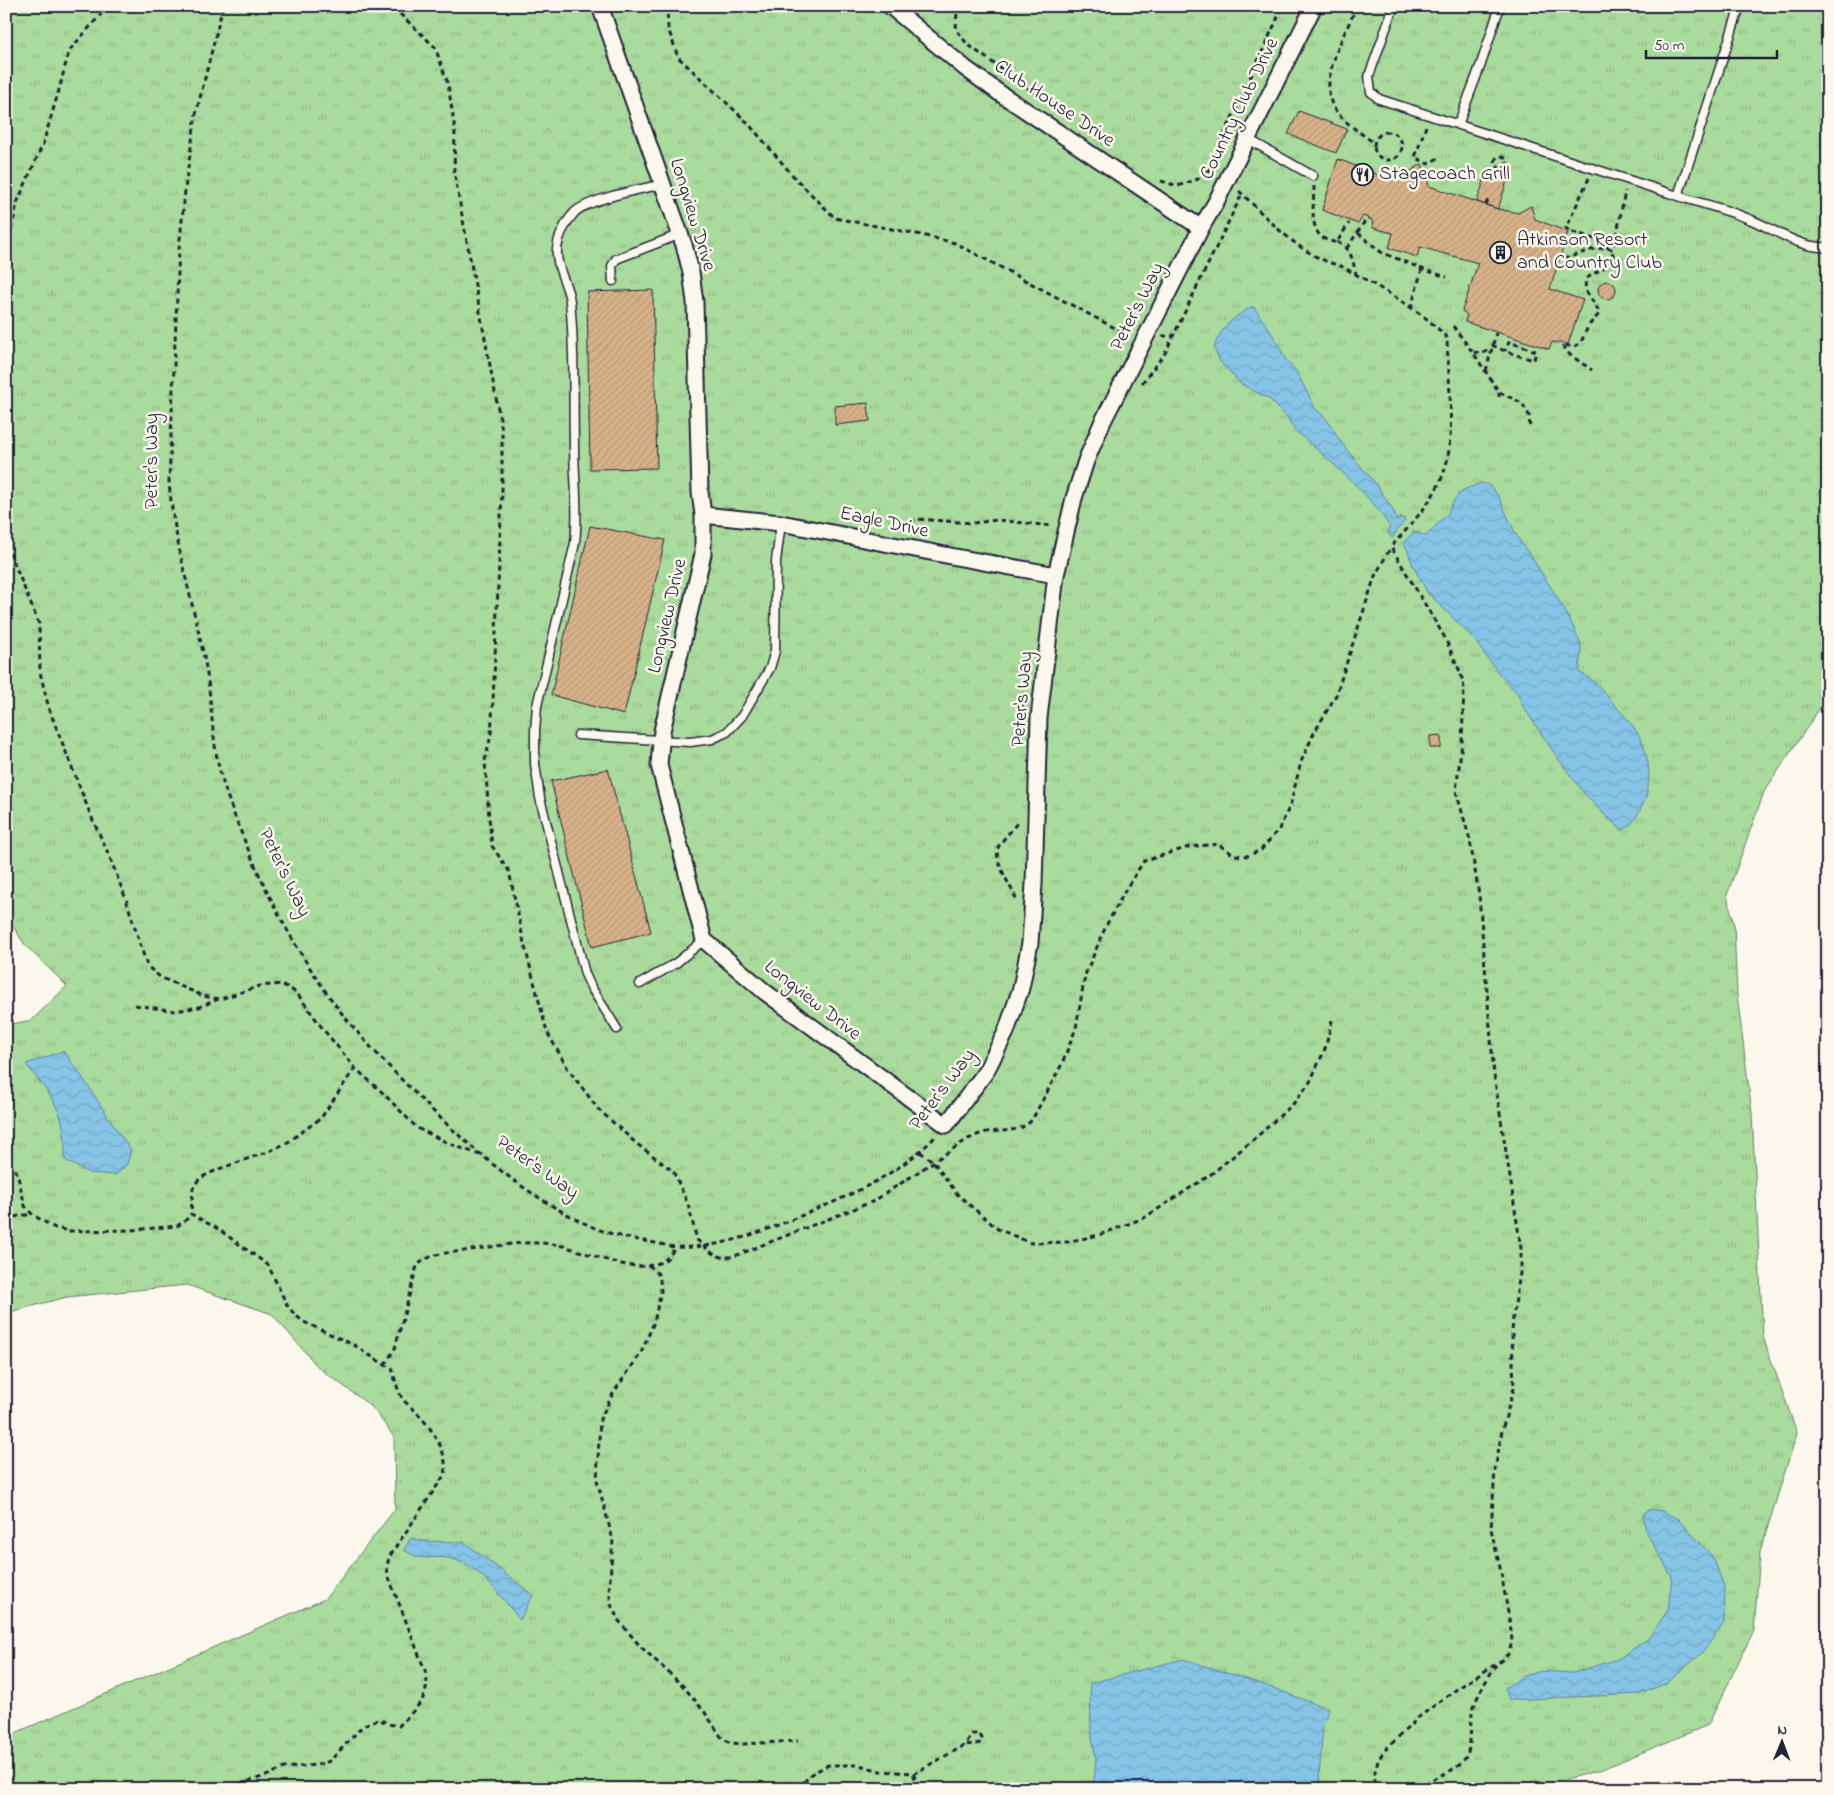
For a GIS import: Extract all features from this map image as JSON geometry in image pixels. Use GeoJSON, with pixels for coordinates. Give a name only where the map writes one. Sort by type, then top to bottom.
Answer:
{"type":"FeatureCollection","features":[{"type":"Feature","properties":{"kind":"street","name":"Longview Drive"},"geometry":{"type":"LineString","coordinates":[[600,6],[681,234],[691,272],[695,302],[703,554],[662,731],[659,765],[704,940],[765,992],[946,1125]]}},
{"type":"Feature","properties":{"kind":"street","name":"Club House Drive"},"geometry":{"type":"LineString","coordinates":[[890,6],[998,92],[1201,228]]}},
{"type":"Feature","properties":{"kind":"street","name":"Country Club Drive"},"geometry":{"type":"LineString","coordinates":[[1201,228],[1227,181],[1314,6]]}},
{"type":"Feature","properties":{"kind":"street","name":"Peter's Way"},"geometry":{"type":"LineString","coordinates":[[946,1125],[985,1073],[1006,1032],[1020,988],[1028,952],[1034,884],[1039,718],[1056,575],[1074,498],[1098,431],[1201,228]]}},
{"type":"Feature","properties":{"kind":"street","name":"Eagle Drive"},"geometry":{"type":"LineString","coordinates":[[703,515],[781,523],[1056,575]]}},
{"type":"Feature","properties":{"kind":"lane"},"geometry":{"type":"LineString","coordinates":[[1394,6],[1369,76],[1371,92],[1378,99],[1748,218],[1796,242],[1814,248],[1828,247]]}},
{"type":"Feature","properties":{"kind":"lane"},"geometry":{"type":"LineString","coordinates":[[1458,125],[1500,6]]}},
{"type":"Feature","properties":{"kind":"lane"},"geometry":{"type":"LineString","coordinates":[[1678,196],[1740,6]]}},
{"type":"Feature","properties":{"kind":"lane"},"geometry":{"type":"LineString","coordinates":[[1248,139],[1313,176]]}},
{"type":"Feature","properties":{"kind":"lane"},"geometry":{"type":"LineString","coordinates":[[617,1029],[585,974],[540,798],[535,764],[537,706],[575,543],[578,522],[574,451],[572,321],[567,286],[556,254],[564,227],[575,212],[586,204],[663,184]]}},
{"type":"Feature","properties":{"kind":"lane"},"geometry":{"type":"LineString","coordinates":[[613,281],[612,266],[616,259],[681,234]]}},
{"type":"Feature","properties":{"kind":"lane"},"geometry":{"type":"LineString","coordinates":[[578,735],[690,742],[712,739],[728,732],[742,716],[770,668],[775,651],[776,561],[781,523]]}},
{"type":"Feature","properties":{"kind":"lane"},"geometry":{"type":"LineString","coordinates":[[640,984],[676,963],[704,940]]}},
{"type":"Feature","properties":{"kind":"path"},"geometry":{"type":"LineString","coordinates":[[6,256],[17,203],[43,144],[60,90],[69,51],[108,6]]}},
{"type":"Feature","properties":{"kind":"path","name":"Peter's Way"},"geometry":{"type":"LineString","coordinates":[[223,6],[196,114],[186,181],[179,249],[169,482],[171,512],[178,551],[204,660],[217,760],[228,796],[249,851],[274,904],[323,988],[374,1050],[424,1102],[483,1156],[554,1208],[598,1229],[637,1240],[676,1246],[701,1246],[738,1239],[853,1195],[908,1162],[946,1125]]}},
{"type":"Feature","properties":{"kind":"path"},"geometry":{"type":"LineString","coordinates":[[396,6],[399,13],[435,47],[448,84],[455,130],[454,172],[502,430],[502,493],[493,702],[491,735],[485,760],[492,846],[509,871],[524,943],[547,1032],[568,1069],[598,1109],[637,1144],[673,1171],[688,1204],[697,1240],[701,1246],[721,1257],[732,1256],[750,1250],[874,1201],[968,1139],[984,1132],[1010,1131],[1025,1127],[1032,1120],[1062,1064],[1076,1028],[1084,975],[1106,926],[1127,887],[1144,861],[1188,847],[1218,844],[1234,855],[1247,856],[1261,850],[1279,829],[1290,806],[1301,762],[1313,734],[1336,695],[1375,576],[1391,547],[1432,498],[1444,472],[1449,449],[1450,427],[1447,338],[1439,328],[1411,308],[1356,274],[1307,252],[1227,181],[1206,169]]}},
{"type":"Feature","properties":{"kind":"path"},"geometry":{"type":"LineString","coordinates":[[667,6],[668,28],[678,57],[747,122],[794,178],[835,218],[955,243],[1128,335]]}},
{"type":"Feature","properties":{"kind":"path"},"geometry":{"type":"LineString","coordinates":[[960,6],[957,10],[956,30],[967,44],[1062,114]]}},
{"type":"Feature","properties":{"kind":"path"},"geometry":{"type":"LineString","coordinates":[[1159,180],[1178,186],[1198,180],[1210,164],[1284,6]]}},
{"type":"Feature","properties":{"kind":"path"},"geometry":{"type":"LineString","coordinates":[[1357,6],[1333,63],[1329,77],[1329,92],[1333,107],[1374,143],[1375,153],[1382,159],[1392,160],[1400,155],[1402,151],[1399,137],[1391,132],[1383,133],[1374,143]]}},
{"type":"Feature","properties":{"kind":"path"},"geometry":{"type":"LineString","coordinates":[[1426,126],[1415,157],[1428,164],[1440,158]]}},
{"type":"Feature","properties":{"kind":"path"},"geometry":{"type":"LineString","coordinates":[[1497,174],[1499,168]]}},
{"type":"Feature","properties":{"kind":"path"},"geometry":{"type":"LineString","coordinates":[[1313,176],[1314,203],[1312,213],[1314,228],[1324,238],[1337,242],[1347,248],[1352,257],[1356,274]]}},
{"type":"Feature","properties":{"kind":"path"},"geometry":{"type":"LineString","coordinates":[[1589,177],[1566,228],[1569,231],[1601,242],[1611,249],[1614,257],[1612,262],[1587,278],[1585,282],[1590,300],[1596,306],[1599,314],[1588,326],[1583,341],[1578,345],[1562,345],[1570,355],[1592,370]]}},
{"type":"Feature","properties":{"kind":"path"},"geometry":{"type":"LineString","coordinates":[[1611,249],[1616,239],[1628,180]]}},
{"type":"Feature","properties":{"kind":"path"},"geometry":{"type":"LineString","coordinates":[[1140,386],[1165,353],[1242,194]]}},
{"type":"Feature","properties":{"kind":"path"},"geometry":{"type":"LineString","coordinates":[[1486,205],[1489,197]]}},
{"type":"Feature","properties":{"kind":"path"},"geometry":{"type":"LineString","coordinates":[[1347,248],[1365,221]]}},
{"type":"Feature","properties":{"kind":"path"},"geometry":{"type":"LineString","coordinates":[[1337,242],[1349,223]]}},
{"type":"Feature","properties":{"kind":"path"},"geometry":{"type":"LineString","coordinates":[[1358,233],[1381,252],[1422,270],[1446,277]]}},
{"type":"Feature","properties":{"kind":"path"},"geometry":{"type":"LineString","coordinates":[[1564,259],[1592,250],[1611,249]]}},
{"type":"Feature","properties":{"kind":"path"},"geometry":{"type":"LineString","coordinates":[[1411,308],[1422,270]]}},
{"type":"Feature","properties":{"kind":"path"},"geometry":{"type":"LineString","coordinates":[[1453,326],[1473,352],[1499,392],[1499,401]]}},
{"type":"Feature","properties":{"kind":"path"},"geometry":{"type":"LineString","coordinates":[[1486,371],[1496,333]]}},
{"type":"Feature","properties":{"kind":"path"},"geometry":{"type":"LineString","coordinates":[[1473,352],[1481,353],[1491,348],[1534,360],[1536,351],[1508,342],[1505,351]]}},
{"type":"Feature","properties":{"kind":"path"},"geometry":{"type":"LineString","coordinates":[[1499,392],[1522,403],[1529,415],[1530,430]]}},
{"type":"Feature","properties":{"kind":"path"},"geometry":{"type":"LineString","coordinates":[[6,500],[10,553],[39,624],[40,672],[49,709],[126,899],[147,966],[160,977],[204,996],[220,999]]}},
{"type":"Feature","properties":{"kind":"path"},"geometry":{"type":"LineString","coordinates":[[909,539],[910,527],[913,521],[917,519],[973,523],[986,520],[1007,520],[1054,527]]}},
{"type":"Feature","properties":{"kind":"path"},"geometry":{"type":"LineString","coordinates":[[1374,1789],[1374,1775],[1383,1752],[1419,1717],[1457,1689],[1498,1663],[1509,1653],[1512,1636],[1501,1572],[1491,1529],[1495,1470],[1500,1438],[1514,1388],[1513,1317],[1521,1266],[1521,1248],[1494,1076],[1479,894],[1470,840],[1456,791],[1464,688],[1461,674],[1445,638],[1391,547]]}},
{"type":"Feature","properties":{"kind":"path"},"geometry":{"type":"LineString","coordinates":[[1022,707],[1024,684],[1026,678],[1031,674]]}},
{"type":"Feature","properties":{"kind":"path"},"geometry":{"type":"LineString","coordinates":[[1016,905],[1014,893],[997,856],[998,846],[1009,835],[1019,820],[1020,812]]}},
{"type":"Feature","properties":{"kind":"path"},"geometry":{"type":"LineString","coordinates":[[135,1005],[175,1012],[199,1007],[260,986],[281,984],[299,996],[355,1068],[418,1128],[448,1143],[483,1156]]}},
{"type":"Feature","properties":{"kind":"path"},"geometry":{"type":"LineString","coordinates":[[920,1152],[933,1161],[958,1195],[998,1230],[1031,1243],[1067,1242],[1099,1235],[1144,1218],[1210,1175],[1294,1104],[1310,1082],[1325,1049],[1333,1016]]}},
{"type":"Feature","properties":{"kind":"path"},"geometry":{"type":"LineString","coordinates":[[6,1167],[13,1168],[17,1173],[26,1206],[33,1215],[55,1228],[70,1231],[131,1230],[177,1226],[191,1214],[194,1188],[200,1178],[219,1169],[270,1151],[288,1142],[321,1118],[355,1068]]}},
{"type":"Feature","properties":{"kind":"path"},"geometry":{"type":"LineString","coordinates":[[191,1214],[218,1229],[268,1265],[287,1305],[304,1322],[354,1344],[392,1368],[398,1389],[404,1400],[416,1412],[439,1442],[446,1465],[445,1474],[389,1557],[387,1567],[388,1575],[426,1673],[428,1685],[426,1693],[399,1726],[388,1724],[381,1720],[371,1721],[361,1728],[330,1761],[284,1768],[266,1776],[222,1789]]}},
{"type":"Feature","properties":{"kind":"path"},"geometry":{"type":"LineString","coordinates":[[6,1220],[21,1215],[33,1215]]}},
{"type":"Feature","properties":{"kind":"path"},"geometry":{"type":"LineString","coordinates":[[385,1365],[395,1348],[418,1266],[424,1259],[438,1255],[520,1243],[551,1244],[621,1265],[649,1265],[663,1261],[670,1256],[676,1246]]}},
{"type":"Feature","properties":{"kind":"path"},"geometry":{"type":"LineString","coordinates":[[649,1265],[658,1274],[660,1280],[660,1291],[654,1322],[641,1353],[614,1392],[600,1419],[598,1480],[613,1540],[609,1592],[612,1607],[619,1621],[640,1646],[683,1686],[704,1711],[722,1738],[731,1743],[744,1744],[798,1741]]}},
{"type":"Feature","properties":{"kind":"path"},"geometry":{"type":"LineString","coordinates":[[1418,1789],[1464,1760],[1477,1696],[1498,1663]]}},
{"type":"Feature","properties":{"kind":"path"},"geometry":{"type":"LineString","coordinates":[[798,1789],[811,1774],[828,1765],[859,1765],[881,1771],[912,1773],[965,1745],[981,1743],[982,1738],[979,1734],[972,1734],[965,1745]]}},
{"type":"Feature","properties":{"kind":"path"},"geometry":{"type":"LineString","coordinates":[[912,1773],[919,1787]]}},
{"type":"Feature","properties":{"kind":"green space"},"geometry":{"type":"Polygon","coordinates":[[[6,6],[1828,6],[1828,696],[1764,792],[1727,895],[1734,925],[1737,995],[1752,1113],[1763,1337],[1797,1433],[1760,1552],[1754,1630],[1708,1725],[1600,1770],[1528,1789],[6,1789],[6,1737],[325,1599],[395,1509],[394,1437],[372,1407],[319,1368],[272,1314],[187,1285],[67,1297],[6,1313],[6,1025],[32,1020],[67,986],[25,945],[6,915],[6,6]]]}},
{"type":"Feature","properties":{"kind":"water"},"geometry":{"type":"Polygon","coordinates":[[[1253,306],[1273,335],[1286,360],[1296,371],[1315,408],[1326,418],[1342,444],[1375,483],[1393,510],[1397,521],[1401,517],[1405,520],[1392,538],[1388,533],[1390,528],[1382,515],[1360,489],[1294,429],[1287,417],[1269,399],[1241,384],[1221,363],[1214,349],[1216,342],[1234,318],[1253,306]]]}},
{"type":"Feature","properties":{"kind":"water"},"geometry":{"type":"Polygon","coordinates":[[[1481,483],[1493,489],[1498,496],[1513,529],[1575,629],[1581,645],[1580,673],[1599,686],[1631,723],[1645,749],[1649,769],[1648,789],[1635,818],[1631,824],[1622,830],[1593,802],[1568,772],[1522,705],[1518,694],[1500,675],[1472,637],[1427,592],[1403,543],[1414,532],[1426,536],[1448,513],[1454,500],[1463,490],[1481,483]]]}},
{"type":"Feature","properties":{"kind":"water"},"geometry":{"type":"Polygon","coordinates":[[[63,1051],[131,1150],[127,1164],[116,1175],[89,1173],[65,1160],[64,1130],[59,1113],[49,1094],[26,1064],[63,1051]]]}},
{"type":"Feature","properties":{"kind":"water"},"geometry":{"type":"Polygon","coordinates":[[[1651,1509],[1662,1511],[1678,1519],[1713,1557],[1725,1589],[1724,1623],[1703,1652],[1667,1683],[1640,1694],[1509,1700],[1505,1688],[1524,1676],[1541,1671],[1573,1673],[1618,1659],[1648,1639],[1668,1610],[1672,1577],[1646,1532],[1643,1514],[1651,1509]]]}},
{"type":"Feature","properties":{"kind":"water"},"geometry":{"type":"Polygon","coordinates":[[[411,1538],[424,1541],[464,1542],[533,1595],[520,1620],[489,1583],[470,1567],[460,1561],[448,1558],[417,1557],[404,1550],[411,1538]]]}},
{"type":"Feature","properties":{"kind":"water"},"geometry":{"type":"Polygon","coordinates":[[[1183,1659],[1262,1684],[1329,1709],[1323,1725],[1319,1777],[1324,1789],[1093,1789],[1096,1759],[1091,1731],[1090,1683],[1183,1659]]]}},
{"type":"Feature","properties":{"kind":"building"},"geometry":{"type":"Polygon","coordinates":[[[1299,111],[1347,129],[1336,153],[1288,134],[1299,111]]]}},
{"type":"Feature","properties":{"kind":"building","name":"Atkinson Resort and Country Club"},"geometry":{"type":"Polygon","coordinates":[[[1338,159],[1383,177],[1385,173],[1401,177],[1422,164],[1429,186],[1498,209],[1518,213],[1531,206],[1535,219],[1568,232],[1550,289],[1583,300],[1568,344],[1552,342],[1549,349],[1465,322],[1467,315],[1462,311],[1478,263],[1420,247],[1417,257],[1389,248],[1393,233],[1373,228],[1372,220],[1363,216],[1358,224],[1322,210],[1338,159]]]}},
{"type":"Feature","properties":{"kind":"building"},"geometry":{"type":"Polygon","coordinates":[[[1486,174],[1507,181],[1498,209],[1477,202],[1486,174]]]}},
{"type":"Feature","properties":{"kind":"building"},"geometry":{"type":"Polygon","coordinates":[[[1607,281],[1613,284],[1616,290],[1613,296],[1607,299],[1601,296],[1598,290],[1601,284],[1607,281]]]}},
{"type":"Feature","properties":{"kind":"building"},"geometry":{"type":"Polygon","coordinates":[[[653,290],[657,468],[590,469],[587,292],[653,290]]]}},
{"type":"Feature","properties":{"kind":"building"},"geometry":{"type":"Polygon","coordinates":[[[868,403],[870,421],[835,425],[835,406],[868,403]]]}},
{"type":"Feature","properties":{"kind":"building"},"geometry":{"type":"Polygon","coordinates":[[[590,526],[665,540],[624,715],[551,695],[590,526]]]}},
{"type":"Feature","properties":{"kind":"building"},"geometry":{"type":"Polygon","coordinates":[[[1441,735],[1441,748],[1430,748],[1430,736],[1441,735]]]}},
{"type":"Feature","properties":{"kind":"building"},"geometry":{"type":"Polygon","coordinates":[[[608,769],[651,932],[592,947],[551,781],[608,769]]]}},
{"type":"Feature","properties":{"kind":"place","name":"Stagecoach Grill"},"geometry":{"type":"Point","coordinates":[1363,174]}},
{"type":"Feature","properties":{"kind":"place","name":"Atkinson Resort and Country Club"},"geometry":{"type":"Point","coordinates":[1501,252]}}]}
